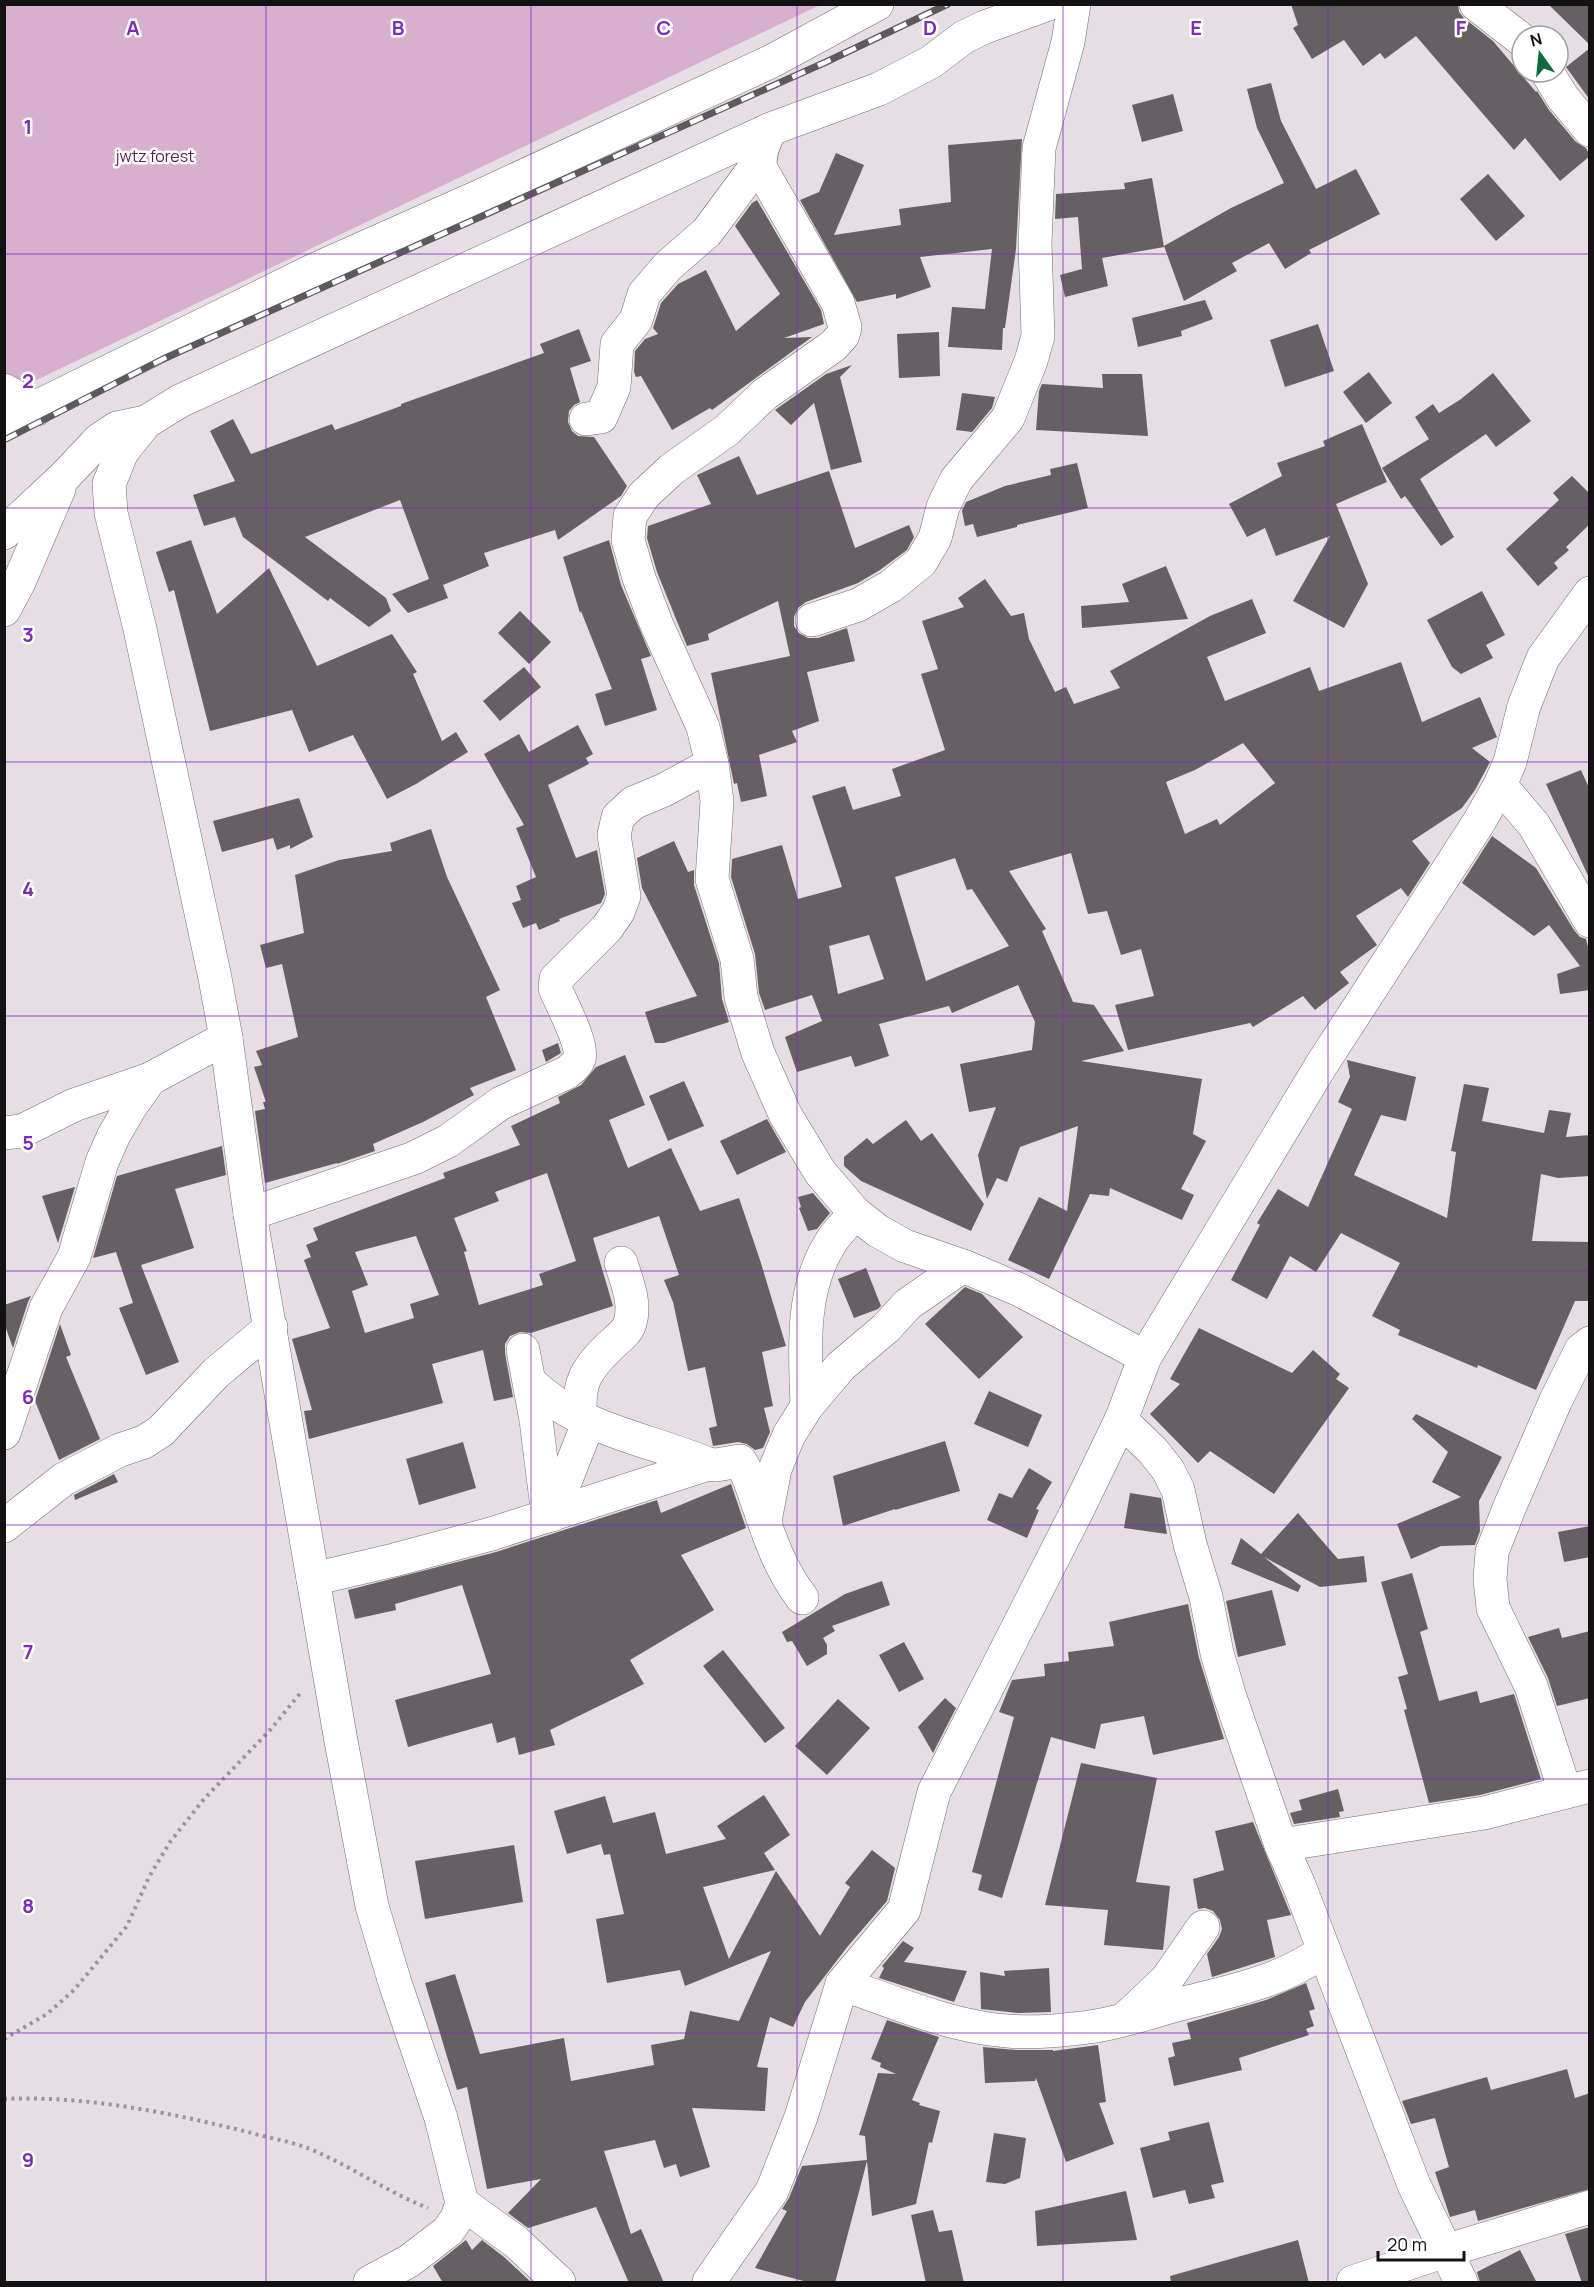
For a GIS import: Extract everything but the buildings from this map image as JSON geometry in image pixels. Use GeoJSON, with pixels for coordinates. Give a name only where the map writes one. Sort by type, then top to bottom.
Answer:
{"type":"FeatureCollection","features":[{"type":"Feature","properties":{"kind":"street"},"geometry":{"type":"LineString","coordinates":[[4,423],[37,409],[162,344],[316,269],[772,61],[877,4]]}},
{"type":"Feature","properties":{"kind":"street"},"geometry":{"type":"LineString","coordinates":[[370,2283],[429,2247],[448,2231],[460,2211],[441,2118],[372,1906],[250,1214],[226,1038],[215,978],[140,629],[111,513],[109,484],[122,452],[146,422],[180,401],[417,293],[579,215],[771,129],[879,89],[931,62],[963,37],[1047,4]]}},
{"type":"Feature","properties":{"kind":"street"},"geometry":{"type":"LineString","coordinates":[[812,620],[858,605],[891,586],[921,562],[935,538],[943,507],[956,480],[1008,418],[1031,361],[1038,336],[1035,232],[1039,148],[1068,42],[1074,4]]}},
{"type":"Feature","properties":{"kind":"street"},"geometry":{"type":"LineString","coordinates":[[1476,4],[1510,31]]}},
{"type":"Feature","properties":{"kind":"street"},"geometry":{"type":"LineString","coordinates":[[1554,84],[1590,130]]}},
{"type":"Feature","properties":{"kind":"street"},"geometry":{"type":"LineString","coordinates":[[586,419],[601,417],[614,387],[617,344],[636,320],[644,294],[668,266],[707,232],[759,162],[761,151],[771,129]]}},
{"type":"Feature","properties":{"kind":"street"},"geometry":{"type":"LineString","coordinates":[[759,162],[764,176],[838,303],[845,327],[843,335],[833,346],[765,394],[715,440],[672,469],[644,495],[630,516],[628,540],[656,623],[703,727],[712,764],[717,801],[712,879],[737,959],[741,997],[758,1053],[770,1084],[801,1142],[820,1172],[855,1213],[878,1231],[905,1246],[963,1266],[1020,1290],[1145,1357]]}},
{"type":"Feature","properties":{"kind":"street"},"geometry":{"type":"LineString","coordinates":[[4,390],[37,409]]}},
{"type":"Feature","properties":{"kind":"street"},"geometry":{"type":"LineString","coordinates":[[4,533],[64,477],[99,440],[117,428],[146,422]]}},
{"type":"Feature","properties":{"kind":"street"},"geometry":{"type":"LineString","coordinates":[[4,610],[49,516],[64,477]]}},
{"type":"Feature","properties":{"kind":"street"},"geometry":{"type":"LineString","coordinates":[[709,2283],[772,2191],[801,2117],[842,1984],[904,1910],[934,1792],[1077,1512],[1120,1420],[1145,1357],[1322,1065],[1479,822],[1510,762],[1524,706],[1543,658],[1590,593]]}},
{"type":"Feature","properties":{"kind":"street"},"geometry":{"type":"LineString","coordinates":[[250,1214],[414,1158],[448,1141],[501,1103],[573,1068],[579,1060],[578,1043],[555,988],[556,979],[606,928],[618,912],[624,896],[614,835],[618,817],[633,803],[664,790],[712,764]]}},
{"type":"Feature","properties":{"kind":"street"},"geometry":{"type":"LineString","coordinates":[[1500,785],[1534,825],[1590,921]]}},
{"type":"Feature","properties":{"kind":"street"},"geometry":{"type":"LineString","coordinates":[[4,1133],[22,1131],[74,1105],[150,1079],[226,1038]]}},
{"type":"Feature","properties":{"kind":"street"},"geometry":{"type":"LineString","coordinates":[[4,1433],[46,1308],[74,1257],[102,1162],[131,1106],[150,1079]]}},
{"type":"Feature","properties":{"kind":"street"},"geometry":{"type":"LineString","coordinates":[[807,1406],[806,1334],[810,1297],[817,1269],[831,1241],[855,1213]]}},
{"type":"Feature","properties":{"kind":"street"},"geometry":{"type":"LineString","coordinates":[[550,1516],[585,1419],[579,1395],[584,1379],[629,1325],[632,1305],[621,1263]]}},
{"type":"Feature","properties":{"kind":"street"},"geometry":{"type":"LineString","coordinates":[[765,1523],[776,1469],[789,1435],[807,1406],[841,1366],[886,1328],[908,1304],[963,1266]]}},
{"type":"Feature","properties":{"kind":"street"},"geometry":{"type":"LineString","coordinates":[[4,1526],[64,1479],[120,1450],[144,1442],[161,1431],[216,1373],[271,1327]]}},
{"type":"Feature","properties":{"kind":"street"},"geometry":{"type":"LineString","coordinates":[[1281,1845],[1484,1813],[1577,1788],[1493,1608],[1490,1579],[1492,1552],[1510,1506],[1556,1400],[1581,1350],[1590,1343]]}},
{"type":"Feature","properties":{"kind":"street"},"geometry":{"type":"LineString","coordinates":[[523,1350],[550,1516]]}},
{"type":"Feature","properties":{"kind":"street"},"geometry":{"type":"LineString","coordinates":[[530,1382],[556,1404],[624,1436],[684,1453],[708,1464],[740,1461],[748,1472],[786,1577],[802,1598]]}},
{"type":"Feature","properties":{"kind":"street"},"geometry":{"type":"LineString","coordinates":[[1120,1420],[1153,1451],[1168,1470],[1178,1490],[1190,1544],[1206,1597],[1220,1664],[1281,1845],[1299,1885],[1414,2185],[1461,2283]]}},
{"type":"Feature","properties":{"kind":"street"},"geometry":{"type":"LineString","coordinates":[[313,1579],[405,1557],[550,1516],[708,1464]]}},
{"type":"Feature","properties":{"kind":"street"},"geometry":{"type":"LineString","coordinates":[[1123,2020],[1167,1979],[1203,1927]]}},
{"type":"Feature","properties":{"kind":"street"},"geometry":{"type":"LineString","coordinates":[[842,1984],[975,2026],[1007,2031],[1038,2032],[1083,2028],[1123,2020],[1278,1976],[1304,1965],[1323,1951]]}},
{"type":"Feature","properties":{"kind":"street"},"geometry":{"type":"LineString","coordinates":[[1353,2283],[1445,2251],[1590,2207]]}},
{"type":"Feature","properties":{"kind":"street"},"geometry":{"type":"LineString","coordinates":[[460,2211],[516,2242],[559,2283]]}},
{"type":"Feature","properties":{"kind":"path"},"geometry":{"type":"LineString","coordinates":[[4,2039],[47,2014],[74,1990],[127,1926],[149,1877],[170,1842],[204,1800],[271,1729],[327,1659]]}},
{"type":"Feature","properties":{"kind":"path"},"geometry":{"type":"LineString","coordinates":[[4,2099],[56,2099],[130,2109],[184,2117],[270,2138],[307,2148],[347,2166],[407,2199],[460,2211]]}},
{"type":"Feature","properties":{"kind":"green space","name":"jwtz forest"},"geometry":{"type":"Polygon","coordinates":[[[5,5],[820,5],[5,395],[5,5]]]}},
{"type":"Feature","properties":{"kind":"railway"},"geometry":{"type":"LineString","coordinates":[[4,440],[163,359],[826,62],[948,4]]}}]}
